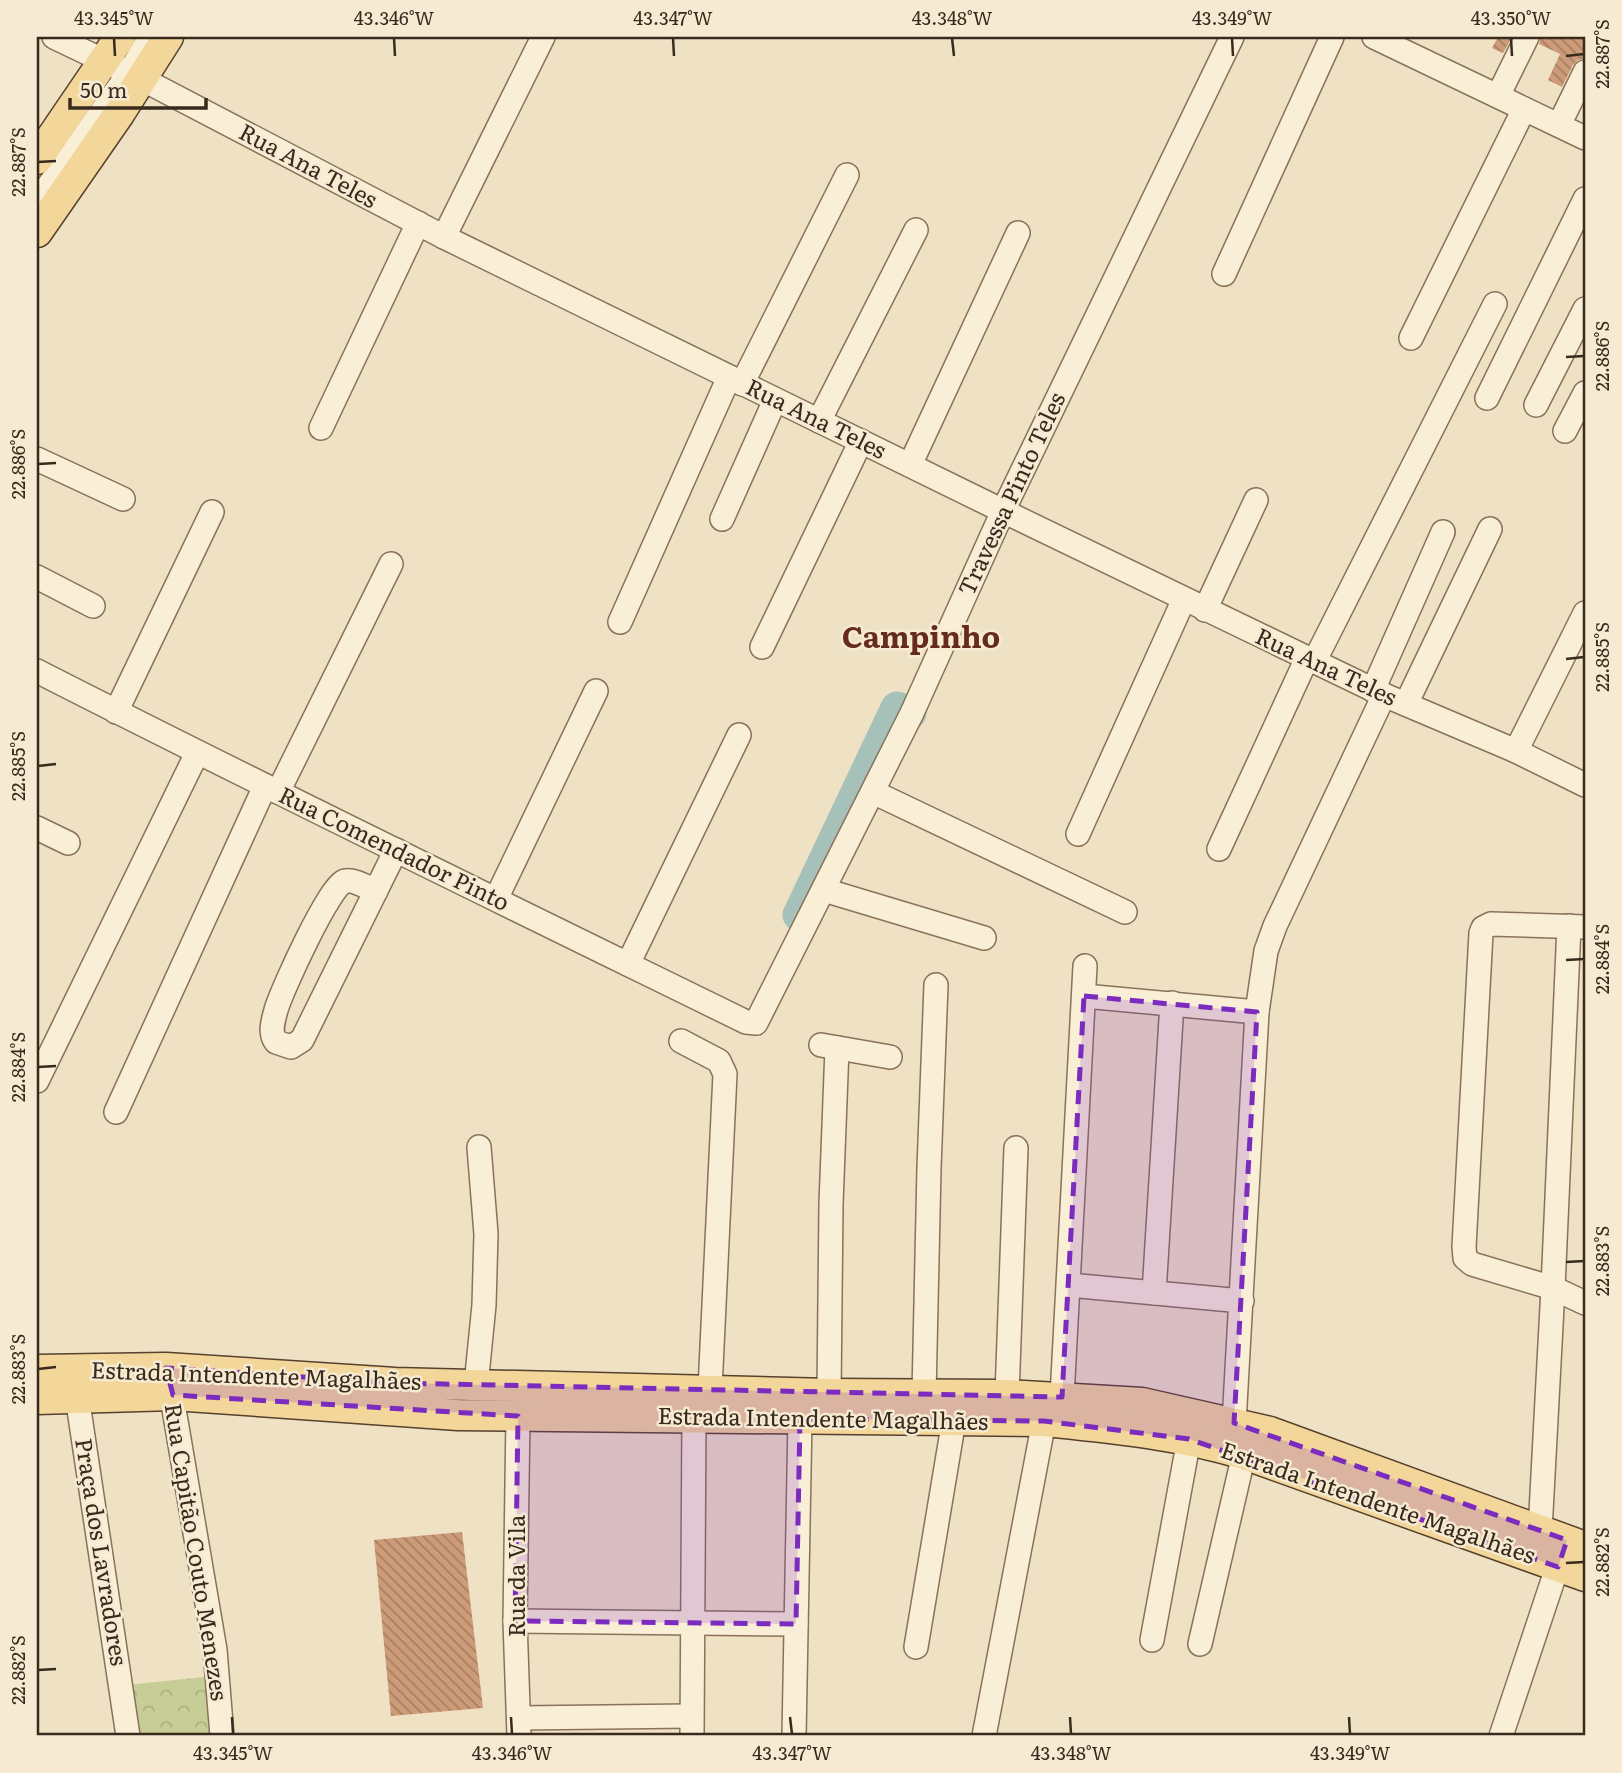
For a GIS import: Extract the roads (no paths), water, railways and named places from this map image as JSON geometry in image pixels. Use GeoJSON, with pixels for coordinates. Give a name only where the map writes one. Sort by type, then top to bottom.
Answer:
{"type":"FeatureCollection","features":[{"type":"Feature","properties":{"kind":"main road"},"geometry":{"type":"LineString","coordinates":[[37,159],[122,63],[167,37]]}},
{"type":"Feature","properties":{"kind":"main road"},"geometry":{"type":"LineString","coordinates":[[37,232],[122,63]]}},
{"type":"Feature","properties":{"kind":"main road","name":"Estrada Intendente Magalhães"},"geometry":{"type":"LineString","coordinates":[[37,1370],[75,1383],[395,1383],[830,1394],[1007,1395],[1142,1403],[1234,1423],[1305,1445],[1567,1552]]}},
{"type":"Feature","properties":{"kind":"main road","name":"Estrada Intendente Magalhães"},"geometry":{"type":"LineString","coordinates":[[169,1381],[458,1415],[1044,1421],[1127,1429],[1189,1440],[1244,1454],[1567,1552]]}},
{"type":"Feature","properties":{"kind":"main road","name":"Estrada Intendente Magalhães"},"geometry":{"type":"LineString","coordinates":[[37,1399],[75,1383]]}},
{"type":"Feature","properties":{"kind":"street","name":"Rua Ana Teles"},"geometry":{"type":"LineString","coordinates":[[54,37],[122,63],[444,237],[736,381],[1310,660],[1516,751],[1585,785]]}},
{"type":"Feature","properties":{"kind":"street"},"geometry":{"type":"LineString","coordinates":[[37,202],[135,37]]}},
{"type":"Feature","properties":{"kind":"street"},"geometry":{"type":"LineString","coordinates":[[37,178],[122,63],[150,37]]}},
{"type":"Feature","properties":{"kind":"street"},"geometry":{"type":"LineString","coordinates":[[444,237],[543,37]]}},
{"type":"Feature","properties":{"kind":"street","name":"Travessa Pinto Teles"},"geometry":{"type":"LineString","coordinates":[[752,1024],[758,1022],[912,713],[1003,511],[1232,37]]}},
{"type":"Feature","properties":{"kind":"street"},"geometry":{"type":"LineString","coordinates":[[1224,274],[1332,37]]}},
{"type":"Feature","properties":{"kind":"street"},"geometry":{"type":"LineString","coordinates":[[1374,37],[1585,138]]}},
{"type":"Feature","properties":{"kind":"street"},"geometry":{"type":"LineString","coordinates":[[1498,96],[1527,37]]}},
{"type":"Feature","properties":{"kind":"street"},"geometry":{"type":"LineString","coordinates":[[1559,125],[1585,72]]}},
{"type":"Feature","properties":{"kind":"street"},"geometry":{"type":"LineString","coordinates":[[1411,338],[1524,109]]}},
{"type":"Feature","properties":{"kind":"street"},"geometry":{"type":"LineString","coordinates":[[620,622],[736,381],[847,175]]}},
{"type":"Feature","properties":{"kind":"street"},"geometry":{"type":"LineString","coordinates":[[1487,398],[1585,199]]}},
{"type":"Feature","properties":{"kind":"street"},"geometry":{"type":"LineString","coordinates":[[321,428],[418,223]]}},
{"type":"Feature","properties":{"kind":"street"},"geometry":{"type":"LineString","coordinates":[[819,421],[916,230]]}},
{"type":"Feature","properties":{"kind":"street"},"geometry":{"type":"LineString","coordinates":[[910,465],[1018,233]]}},
{"type":"Feature","properties":{"kind":"street"},"geometry":{"type":"LineString","coordinates":[[1219,849],[1310,660],[1345,604],[1495,304]]}},
{"type":"Feature","properties":{"kind":"street"},"geometry":{"type":"LineString","coordinates":[[1536,405],[1585,309]]}},
{"type":"Feature","properties":{"kind":"street"},"geometry":{"type":"LineString","coordinates":[[1565,431],[1585,393]]}},
{"type":"Feature","properties":{"kind":"street"},"geometry":{"type":"LineString","coordinates":[[722,519],[775,400]]}},
{"type":"Feature","properties":{"kind":"street"},"geometry":{"type":"LineString","coordinates":[[762,647],[861,441]]}},
{"type":"Feature","properties":{"kind":"street"},"geometry":{"type":"LineString","coordinates":[[37,459],[123,499]]}},
{"type":"Feature","properties":{"kind":"street"},"geometry":{"type":"LineString","coordinates":[[1205,610],[1256,500]]}},
{"type":"Feature","properties":{"kind":"street"},"geometry":{"type":"LineString","coordinates":[[116,712],[212,512]]}},
{"type":"Feature","properties":{"kind":"street"},"geometry":{"type":"LineString","coordinates":[[1406,704],[1490,529]]}},
{"type":"Feature","properties":{"kind":"street"},"geometry":{"type":"LineString","coordinates":[[1234,1423],[1257,1012],[1266,951],[1379,692],[1443,532]]}},
{"type":"Feature","properties":{"kind":"street"},"geometry":{"type":"LineString","coordinates":[[116,1112],[272,789],[391,564]]}},
{"type":"Feature","properties":{"kind":"street"},"geometry":{"type":"LineString","coordinates":[[37,577],[93,606]]}},
{"type":"Feature","properties":{"kind":"street"},"geometry":{"type":"LineString","coordinates":[[1078,834],[1184,599]]}},
{"type":"Feature","properties":{"kind":"street"},"geometry":{"type":"LineString","coordinates":[[1516,751],[1585,613]]}},
{"type":"Feature","properties":{"kind":"street","name":"Rua Comendador Pinto"},"geometry":{"type":"LineString","coordinates":[[37,671],[197,754],[752,1024]]}},
{"type":"Feature","properties":{"kind":"street"},"geometry":{"type":"LineString","coordinates":[[496,899],[596,691]]}},
{"type":"Feature","properties":{"kind":"street"},"geometry":{"type":"LineString","coordinates":[[628,964],[739,735]]}},
{"type":"Feature","properties":{"kind":"street"},"geometry":{"type":"LineString","coordinates":[[37,1081],[197,754]]}},
{"type":"Feature","properties":{"kind":"street"},"geometry":{"type":"LineString","coordinates":[[873,792],[1125,912]]}},
{"type":"Feature","properties":{"kind":"street"},"geometry":{"type":"LineString","coordinates":[[37,828],[68,843]]}},
{"type":"Feature","properties":{"kind":"street"},"geometry":{"type":"LineString","coordinates":[[376,891],[348,881],[340,883],[332,893],[276,1010],[272,1031],[276,1042],[291,1047],[302,1040],[376,891],[396,850]]}},
{"type":"Feature","properties":{"kind":"street"},"geometry":{"type":"LineString","coordinates":[[824,890],[984,938]]}},
{"type":"Feature","properties":{"kind":"street"},"geometry":{"type":"LineString","coordinates":[[1501,1736],[1567,1552],[1553,1288],[1577,926],[1491,924],[1483,928],[1481,933],[1465,1258],[1472,1264],[1553,1288],[1585,1303]]}},
{"type":"Feature","properties":{"kind":"street"},"geometry":{"type":"LineString","coordinates":[[1062,1397],[1085,966]]}},
{"type":"Feature","properties":{"kind":"street"},"geometry":{"type":"LineString","coordinates":[[924,1394],[936,985]]}},
{"type":"Feature","properties":{"kind":"street"},"geometry":{"type":"LineString","coordinates":[[1084,996],[1257,1012]]}},
{"type":"Feature","properties":{"kind":"street"},"geometry":{"type":"LineString","coordinates":[[1154,1293],[1172,1003]]}},
{"type":"Feature","properties":{"kind":"street"},"geometry":{"type":"LineString","coordinates":[[681,1041],[719,1061],[725,1074],[710,1390]]}},
{"type":"Feature","properties":{"kind":"street"},"geometry":{"type":"LineString","coordinates":[[830,1394],[829,1046],[890,1057]]}},
{"type":"Feature","properties":{"kind":"street"},"geometry":{"type":"LineString","coordinates":[[477,1385],[484,1306],[486,1234],[479,1147]]}},
{"type":"Feature","properties":{"kind":"street"},"geometry":{"type":"LineString","coordinates":[[1007,1395],[1016,1148]]}},
{"type":"Feature","properties":{"kind":"street"},"geometry":{"type":"LineString","coordinates":[[1069,1285],[1242,1301]]}},
{"type":"Feature","properties":{"kind":"street","name":"Rua Capitão Couto Menezes"},"geometry":{"type":"LineString","coordinates":[[169,1381],[215,1650],[222,1736]]}},
{"type":"Feature","properties":{"kind":"street","name":"Praça dos Lavradores"},"geometry":{"type":"LineString","coordinates":[[75,1383],[128,1736]]}},
{"type":"Feature","properties":{"kind":"street","name":"Rua da Vila"},"geometry":{"type":"LineString","coordinates":[[518,1416],[515,1621],[519,1727]]}},
{"type":"Feature","properties":{"kind":"street"},"geometry":{"type":"LineString","coordinates":[[519,1727],[691,1726],[694,1417]]}},
{"type":"Feature","properties":{"kind":"street"},"geometry":{"type":"LineString","coordinates":[[794,1736],[800,1419]]}},
{"type":"Feature","properties":{"kind":"street"},"geometry":{"type":"LineString","coordinates":[[916,1647],[954,1420]]}},
{"type":"Feature","properties":{"kind":"street"},"geometry":{"type":"LineString","coordinates":[[984,1736],[1044,1421]]}},
{"type":"Feature","properties":{"kind":"street"},"geometry":{"type":"LineString","coordinates":[[1152,1640],[1189,1440]]}},
{"type":"Feature","properties":{"kind":"street"},"geometry":{"type":"LineString","coordinates":[[1200,1644],[1244,1454]]}},
{"type":"Feature","properties":{"kind":"street"},"geometry":{"type":"LineString","coordinates":[[515,1621],[796,1624]]}},
{"type":"Feature","properties":{"kind":"waterway"},"geometry":{"type":"LineString","coordinates":[[799,915],[897,708],[910,713]]}},
{"type":"Feature","properties":{"kind":"district","name":"Campinho"},"geometry":{"type":"Point","coordinates":[921,638]}}]}
